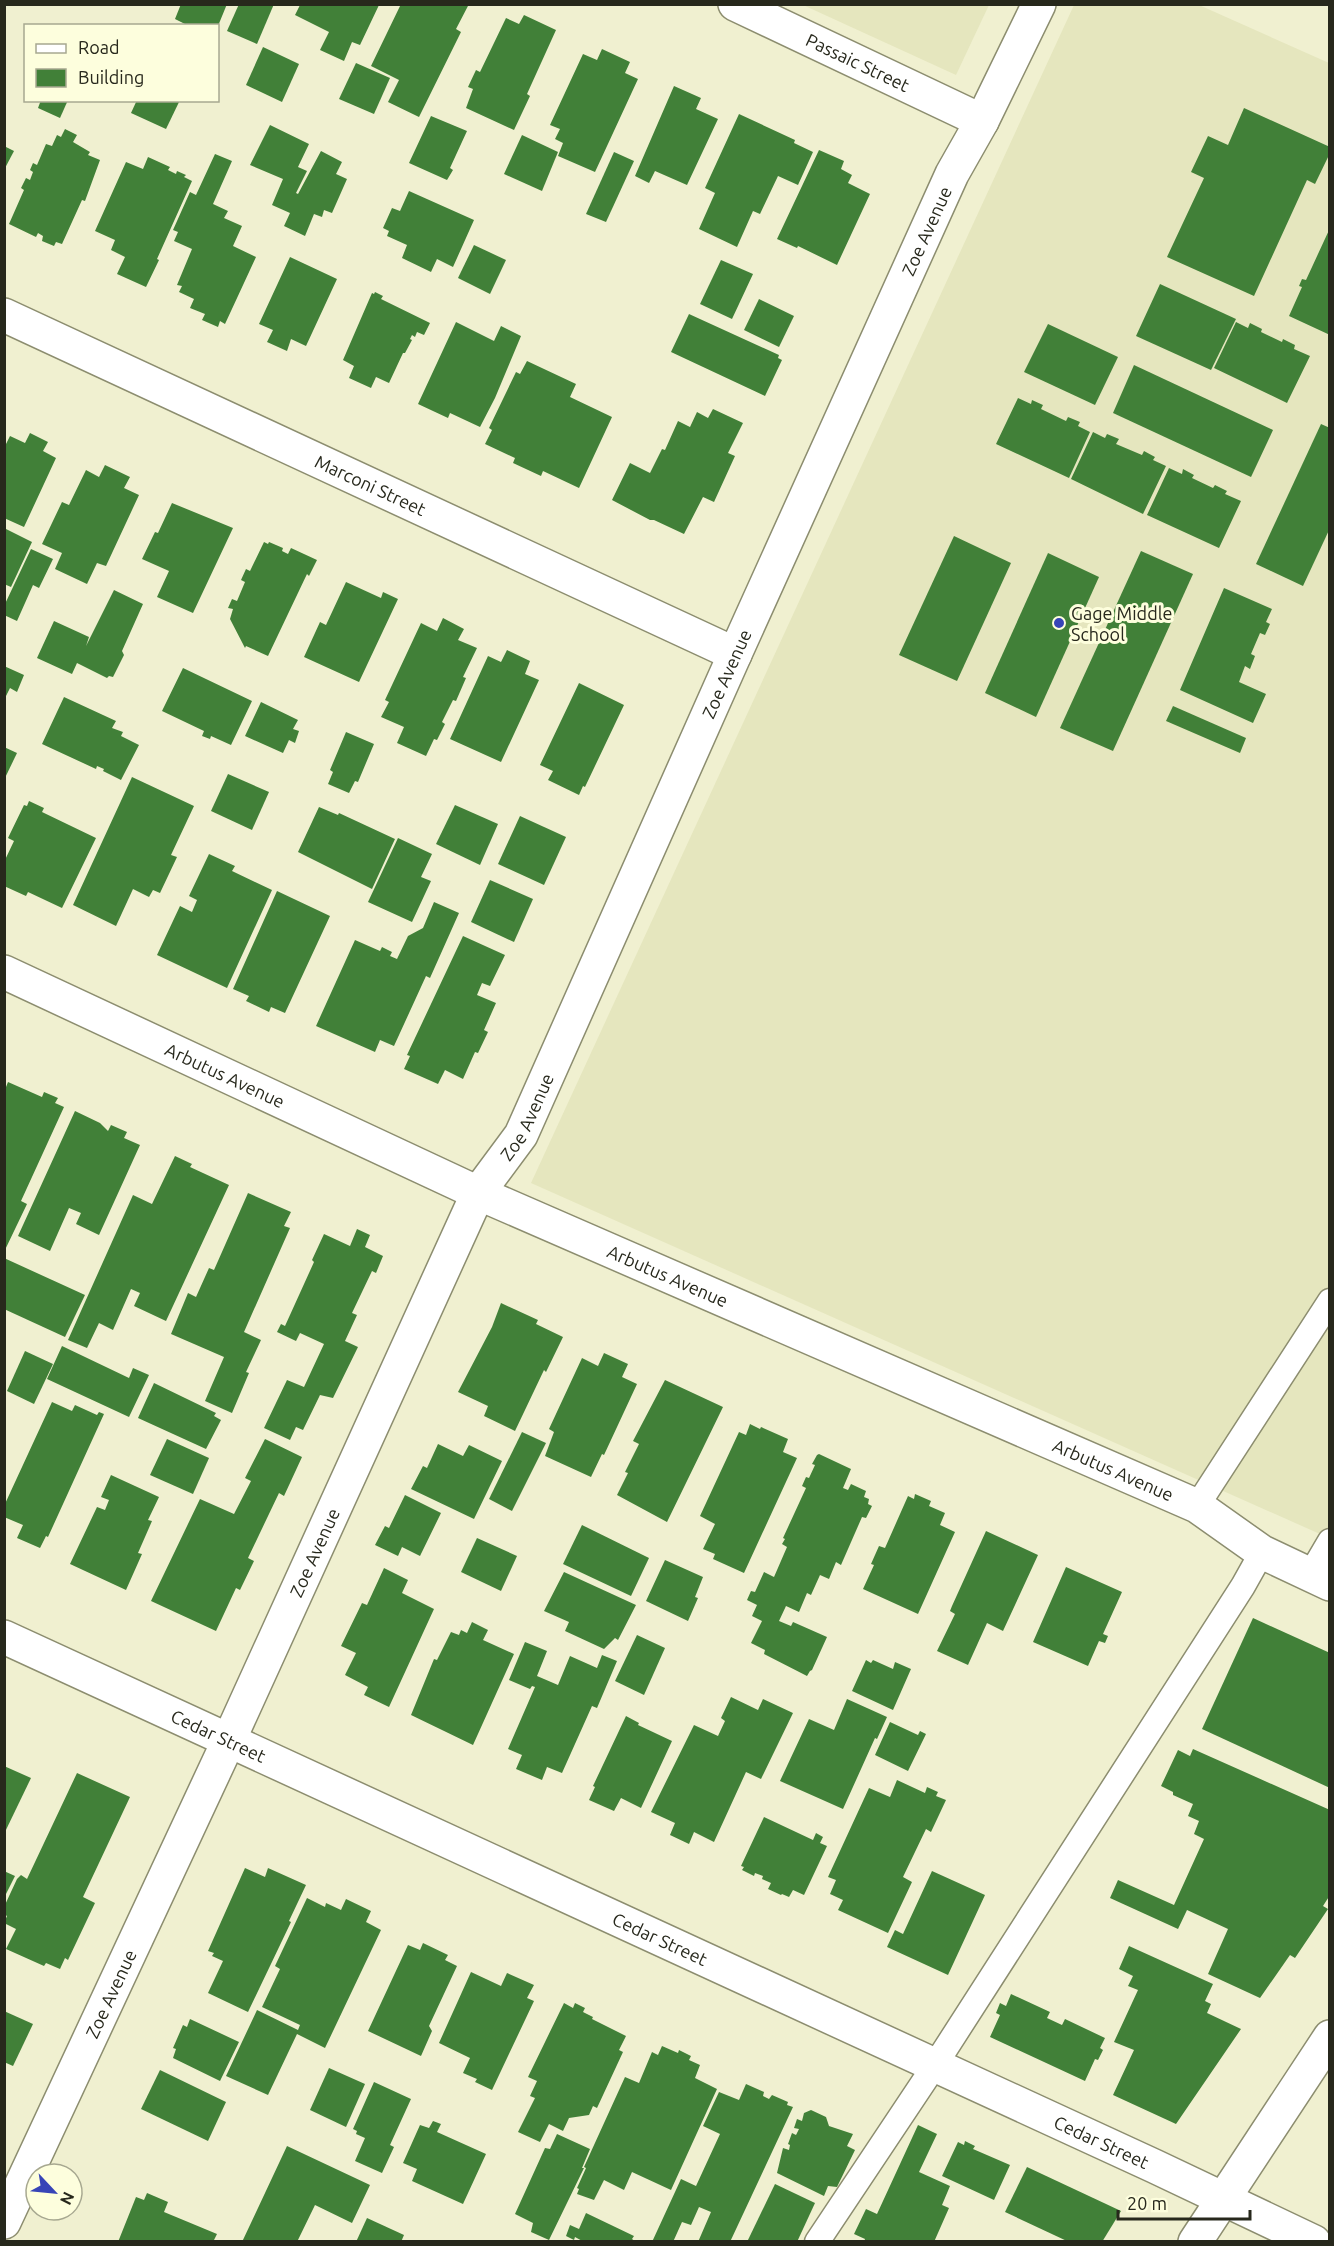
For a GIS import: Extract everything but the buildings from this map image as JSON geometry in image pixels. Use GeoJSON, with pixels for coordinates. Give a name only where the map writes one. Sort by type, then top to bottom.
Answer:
{"type":"FeatureCollection","features":[{"type":"Feature","properties":{"kind":"street","name":"Passaic Street"},"geometry":{"type":"LineString","coordinates":[[735,4],[982,121]]}},
{"type":"Feature","properties":{"kind":"street","name":"Zoe Avenue"},"geometry":{"type":"LineString","coordinates":[[4,2222],[229,1740],[477,1193],[521,1135],[952,174],[982,121],[1039,4]]}},
{"type":"Feature","properties":{"kind":"street","name":"Marconi Street"},"geometry":{"type":"LineString","coordinates":[[4,315],[735,654]]}},
{"type":"Feature","properties":{"kind":"street","name":"Arbutus Avenue"},"geometry":{"type":"LineString","coordinates":[[4,972],[477,1193],[1197,1506],[1262,1552],[1320,1579]]}},
{"type":"Feature","properties":{"kind":"street","name":"Cedar Street"},"geometry":{"type":"LineString","coordinates":[[4,1637],[1314,2241]]}},
{"type":"Feature","properties":{"kind":"street"},"geometry":{"type":"LineString","coordinates":[[1195,2241],[1329,2037]]}},
{"type":"Feature","properties":{"kind":"lane"},"geometry":{"type":"LineString","coordinates":[[1197,1506],[1329,1301]]}},
{"type":"Feature","properties":{"kind":"lane"},"geometry":{"type":"LineString","coordinates":[[1320,1579],[1329,1541]]}},
{"type":"Feature","properties":{"kind":"lane"},"geometry":{"type":"LineString","coordinates":[[817,2241],[934,2066],[1262,1552]]}},
{"type":"Feature","properties":{"kind":"shaded area"},"geometry":{"type":"Polygon","coordinates":[[[989,4],[956,75],[803,5],[989,4]]]}},
{"type":"Feature","properties":{"kind":"shaded area","name":"Gage Middle School"},"geometry":{"type":"Polygon","coordinates":[[[1074,5],[1199,5],[1329,63],[1329,1538],[531,1183],[1074,5]]]}},
{"type":"Feature","properties":{"kind":"place","name":"Gage Middle School"},"geometry":{"type":"Point","coordinates":[1059,623]}}]}
